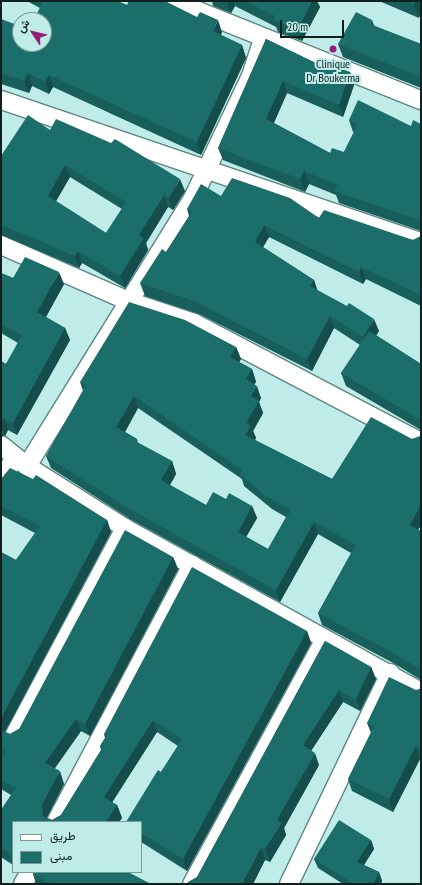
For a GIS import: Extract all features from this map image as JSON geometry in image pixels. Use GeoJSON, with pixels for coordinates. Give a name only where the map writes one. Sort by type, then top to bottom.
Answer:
{"type":"FeatureCollection","features":[{"type":"Feature","properties":{"kind":"street"},"geometry":{"type":"LineString","coordinates":[[173,1],[263,40],[421,100]]}},
{"type":"Feature","properties":{"kind":"street"},"geometry":{"type":"LineString","coordinates":[[1,482],[21,461],[128,301],[193,198],[205,167],[251,76],[263,40]]}},
{"type":"Feature","properties":{"kind":"street"},"geometry":{"type":"LineString","coordinates":[[1,100],[18,109],[205,167],[421,242]]}},
{"type":"Feature","properties":{"kind":"street"},"geometry":{"type":"LineString","coordinates":[[1,245],[128,301],[194,323],[421,442]]}},
{"type":"Feature","properties":{"kind":"street"},"geometry":{"type":"LineString","coordinates":[[1,445],[21,461],[125,528],[255,598],[324,641],[390,673],[421,692]]}},
{"type":"Feature","properties":{"kind":"street"},"geometry":{"type":"LineString","coordinates":[[14,736],[125,528]]}},
{"type":"Feature","properties":{"kind":"street"},"geometry":{"type":"LineString","coordinates":[[57,821],[192,565]]}},
{"type":"Feature","properties":{"kind":"street"},"geometry":{"type":"LineString","coordinates":[[192,884],[324,641]]}},
{"type":"Feature","properties":{"kind":"street"},"geometry":{"type":"LineString","coordinates":[[289,884],[390,673]]}},
{"type":"Feature","properties":{"kind":"street"},"geometry":{"type":"LineString","coordinates":[[23,884],[29,873]]}},
{"type":"Feature","properties":{"kind":"building"},"geometry":{"type":"Polygon","coordinates":[[[43,1],[117,1],[127,5],[129,1],[165,1],[197,17],[200,12],[218,20],[213,31],[242,45],[197,142],[49,75],[45,82],[28,73],[24,81],[1,73],[1,19],[12,23],[12,52],[52,52],[52,12],[38,12],[43,1]]]}},
{"type":"Feature","properties":{"kind":"building"},"geometry":{"type":"Polygon","coordinates":[[[245,1],[312,1],[298,29],[273,20],[275,16],[245,1]]]}},
{"type":"Feature","properties":{"kind":"building"},"geometry":{"type":"Polygon","coordinates":[[[405,1],[415,1],[414,5],[405,1]]]}},
{"type":"Feature","properties":{"kind":"building"},"geometry":{"type":"Polygon","coordinates":[[[356,12],[372,20],[370,24],[421,44],[421,77],[338,44],[356,12]]]}},
{"type":"Feature","properties":{"kind":"building"},"geometry":{"type":"Polygon","coordinates":[[[266,39],[326,68],[328,64],[350,72],[339,105],[283,81],[266,119],[330,153],[332,148],[344,152],[358,124],[349,120],[358,100],[411,126],[413,120],[421,124],[421,221],[334,191],[338,185],[304,171],[300,179],[218,148],[266,39]]]}},
{"type":"Feature","properties":{"kind":"building"},"geometry":{"type":"Polygon","coordinates":[[[28,115],[50,130],[56,119],[111,143],[115,139],[180,179],[169,198],[164,195],[139,235],[144,238],[120,276],[78,251],[75,256],[1,225],[1,156],[28,115]],[[65,165],[48,196],[106,233],[126,202],[65,165]]]}},
{"type":"Feature","properties":{"kind":"building"},"geometry":{"type":"Polygon","coordinates":[[[232,178],[290,198],[319,218],[324,210],[413,240],[421,236],[421,295],[361,267],[359,272],[264,225],[255,242],[314,280],[310,286],[347,306],[349,303],[374,319],[363,337],[330,316],[307,359],[194,301],[140,283],[162,249],[166,252],[192,212],[187,209],[201,184],[221,196],[232,178]]]}},
{"type":"Feature","properties":{"kind":"building"},"geometry":{"type":"Polygon","coordinates":[[[25,257],[59,272],[37,312],[65,328],[13,423],[3,418],[1,423],[1,361],[6,364],[22,335],[1,324],[1,273],[13,278],[25,257]]]}},
{"type":"Feature","properties":{"kind":"building"},"geometry":{"type":"Polygon","coordinates":[[[129,302],[185,320],[236,347],[230,357],[252,369],[246,379],[257,386],[251,396],[259,401],[246,423],[251,426],[245,435],[332,479],[371,417],[412,439],[421,436],[421,504],[410,525],[421,531],[421,670],[390,651],[318,613],[356,545],[314,522],[276,590],[126,507],[46,456],[86,385],[80,382],[129,302]],[[134,396],[116,427],[137,439],[135,441],[172,461],[161,480],[206,505],[213,492],[226,499],[229,493],[252,506],[238,532],[268,549],[291,510],[267,497],[240,474],[242,470],[134,396]]]}},
{"type":"Feature","properties":{"kind":"building"},"geometry":{"type":"Polygon","coordinates":[[[369,331],[421,364],[421,420],[341,373],[369,331]]]}},
{"type":"Feature","properties":{"kind":"building"},"geometry":{"type":"Polygon","coordinates":[[[10,468],[33,479],[36,475],[107,520],[1,718],[1,552],[16,560],[40,526],[1,506],[1,479],[10,468]]]}},
{"type":"Feature","properties":{"kind":"building"},"geometry":{"type":"Polygon","coordinates":[[[125,530],[173,557],[85,724],[76,719],[45,763],[60,771],[42,805],[43,816],[52,820],[61,815],[103,747],[100,746],[107,735],[104,734],[192,567],[307,631],[183,859],[142,834],[142,821],[127,821],[158,770],[161,772],[182,739],[153,720],[104,797],[117,805],[107,821],[12,821],[12,854],[1,848],[1,810],[16,788],[1,780],[1,759],[6,750],[1,747],[1,730],[10,734],[19,729],[125,530]]]}},
{"type":"Feature","properties":{"kind":"building"},"geometry":{"type":"Polygon","coordinates":[[[325,641],[371,667],[356,699],[339,690],[303,745],[315,753],[277,820],[282,823],[265,849],[261,848],[243,882],[247,884],[187,884],[197,877],[325,641]]]}},
{"type":"Feature","properties":{"kind":"building"},"geometry":{"type":"Polygon","coordinates":[[[389,677],[416,690],[421,689],[421,749],[416,746],[389,799],[348,779],[374,726],[367,723],[389,677]]]}},
{"type":"Feature","properties":{"kind":"building"},"geometry":{"type":"Polygon","coordinates":[[[339,820],[371,840],[357,862],[379,872],[373,884],[354,884],[314,859],[339,820]]]}},
{"type":"Feature","properties":{"kind":"building"},"geometry":{"type":"Polygon","coordinates":[[[130,873],[151,884],[51,884],[33,874],[130,873]]]}},
{"type":"Feature","properties":{"kind":"place","name":"Clinique Dr Boukerma"},"geometry":{"type":"Point","coordinates":[333,49]}}]}
